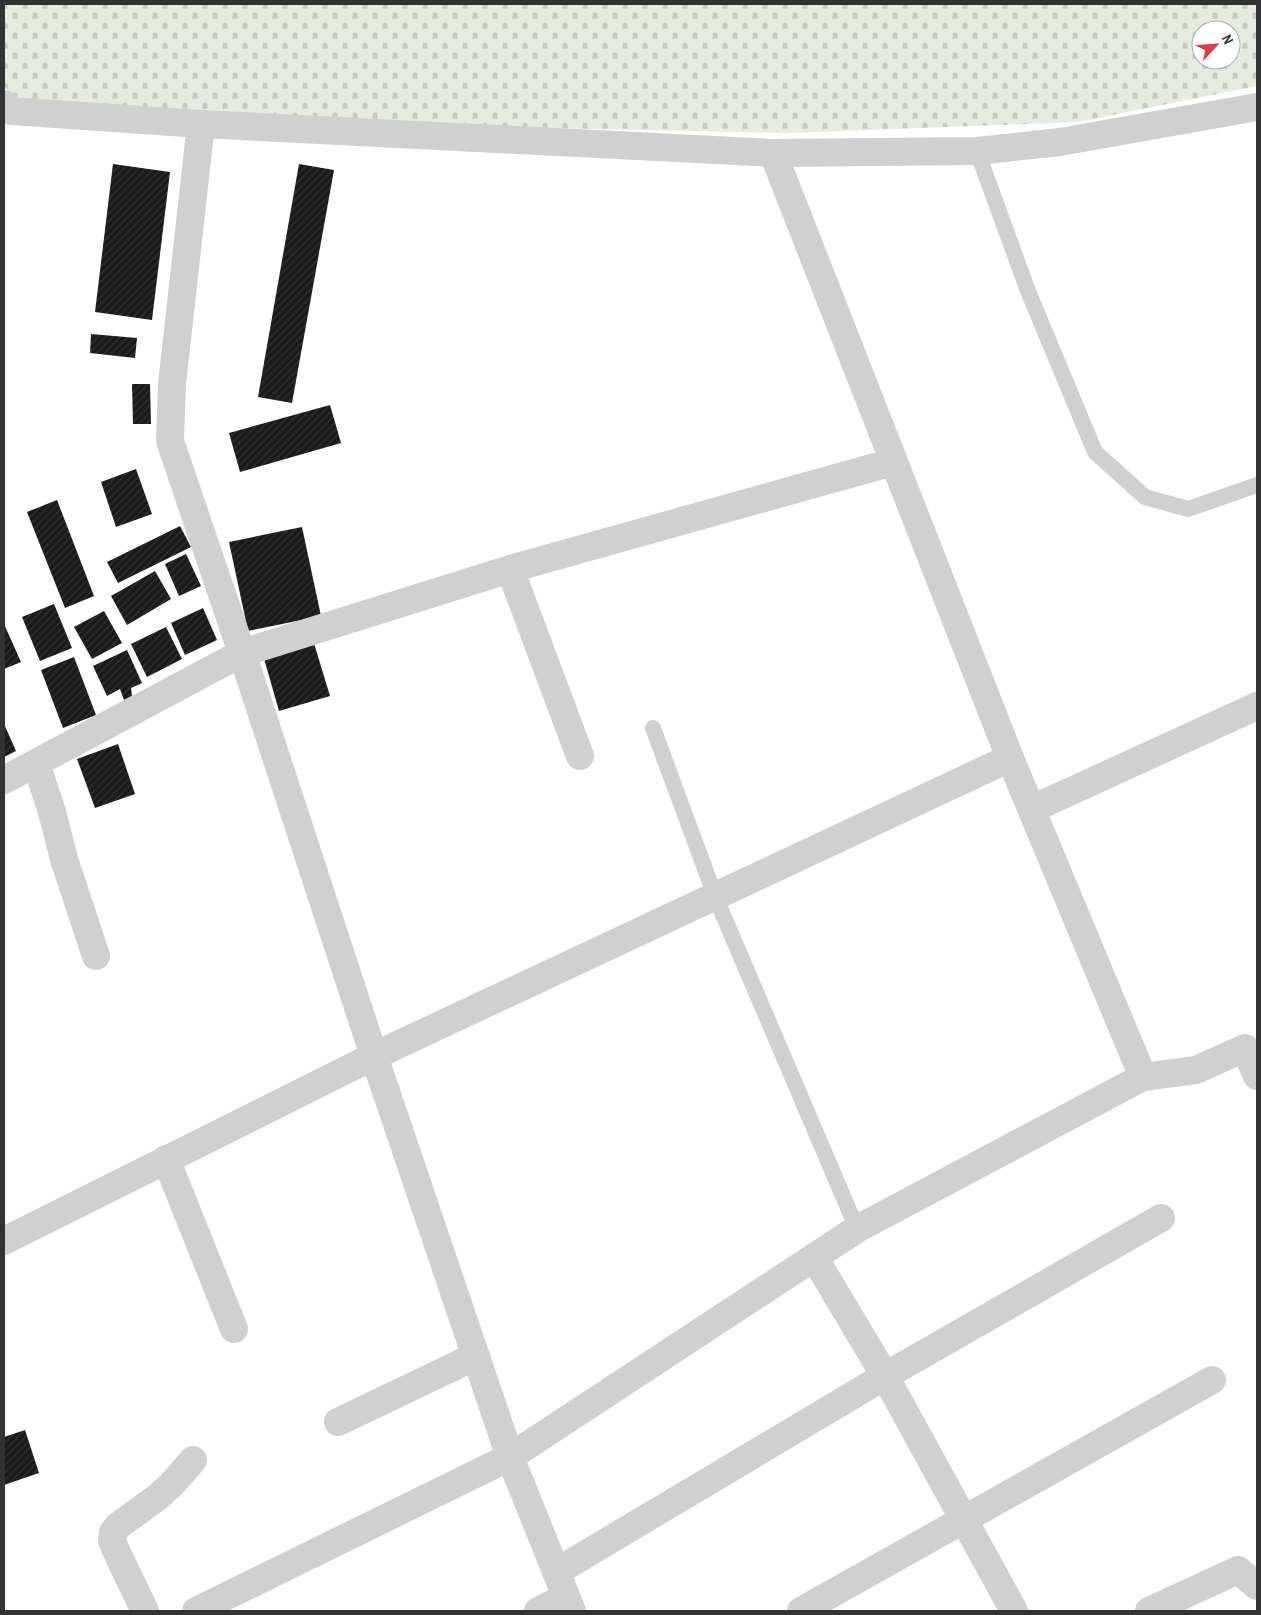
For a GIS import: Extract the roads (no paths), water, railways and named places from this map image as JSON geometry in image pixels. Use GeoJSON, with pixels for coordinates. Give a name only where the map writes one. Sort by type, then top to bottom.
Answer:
{"type":"FeatureCollection","features":[{"type":"Feature","properties":{"kind":"street"},"geometry":{"type":"LineString","coordinates":[[4,104],[11,111],[201,124],[773,153],[977,151],[1060,142],[1257,107]]}},
{"type":"Feature","properties":{"kind":"street"},"geometry":{"type":"LineString","coordinates":[[201,124],[172,384],[170,441],[242,653],[374,1056],[510,1457],[569,1604],[538,1611]]}},
{"type":"Feature","properties":{"kind":"street"},"geometry":{"type":"LineString","coordinates":[[773,153],[1010,758],[1143,1077]]}},
{"type":"Feature","properties":{"kind":"street"},"geometry":{"type":"LineString","coordinates":[[4,780],[242,653],[510,569],[893,462]]}},
{"type":"Feature","properties":{"kind":"street"},"geometry":{"type":"LineString","coordinates":[[510,569],[580,756]]}},
{"type":"Feature","properties":{"kind":"street"},"geometry":{"type":"LineString","coordinates":[[1032,808],[1257,706]]}},
{"type":"Feature","properties":{"kind":"street"},"geometry":{"type":"LineString","coordinates":[[4,1241],[374,1056],[1010,758]]}},
{"type":"Feature","properties":{"kind":"street"},"geometry":{"type":"LineString","coordinates":[[36,763],[52,812],[64,859],[96,956]]}},
{"type":"Feature","properties":{"kind":"street"},"geometry":{"type":"LineString","coordinates":[[196,1611],[510,1457],[857,1229],[1143,1077],[1196,1070],[1245,1048],[1257,1076]]}},
{"type":"Feature","properties":{"kind":"street"},"geometry":{"type":"LineString","coordinates":[[166,1159],[234,1329]]}},
{"type":"Feature","properties":{"kind":"street"},"geometry":{"type":"LineString","coordinates":[[556,1572],[885,1376],[1161,1218]]}},
{"type":"Feature","properties":{"kind":"street"},"geometry":{"type":"LineString","coordinates":[[814,1257],[885,1376],[1014,1611]]}},
{"type":"Feature","properties":{"kind":"street"},"geometry":{"type":"LineString","coordinates":[[338,1422],[476,1356]]}},
{"type":"Feature","properties":{"kind":"street"},"geometry":{"type":"LineString","coordinates":[[801,1611],[1212,1380]]}},
{"type":"Feature","properties":{"kind":"street"},"geometry":{"type":"LineString","coordinates":[[145,1611],[112,1541],[113,1532],[118,1526],[165,1491],[193,1460]]}},
{"type":"Feature","properties":{"kind":"street"},"geometry":{"type":"LineString","coordinates":[[1148,1611],[1251,1573]]}},
{"type":"Feature","properties":{"kind":"lane"},"geometry":{"type":"LineString","coordinates":[[977,151],[1028,291],[1095,452],[1144,497],[1188,509],[1257,485]]}},
{"type":"Feature","properties":{"kind":"lane"},"geometry":{"type":"LineString","coordinates":[[653,728],[715,896],[857,1229]]}}]}
